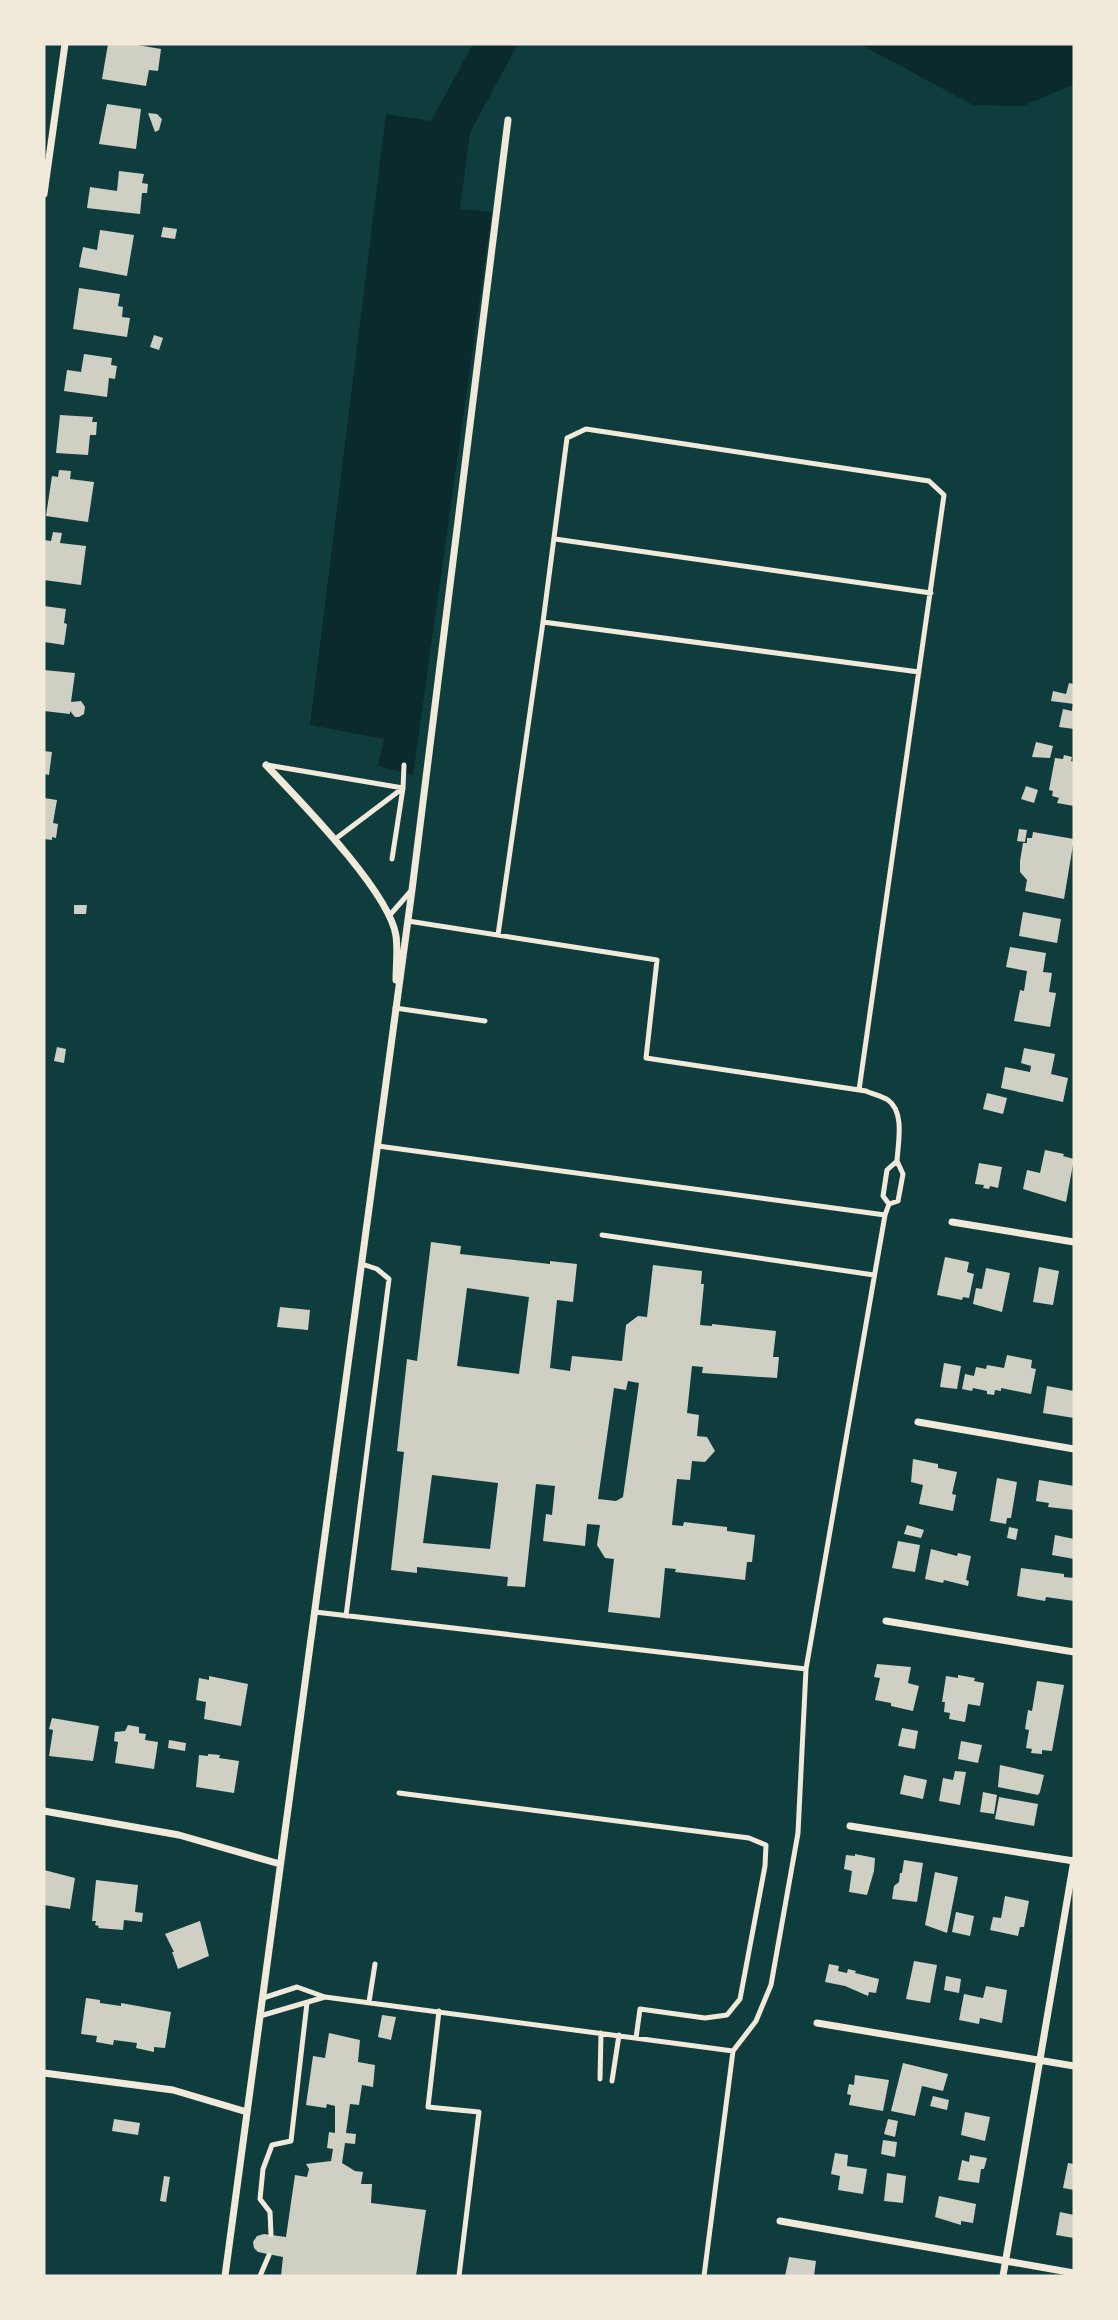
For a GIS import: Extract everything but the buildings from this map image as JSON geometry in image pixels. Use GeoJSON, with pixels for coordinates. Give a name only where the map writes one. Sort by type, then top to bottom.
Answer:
{"type":"FeatureCollection","features":[{"type":"Feature","properties":{"kind":"street"},"geometry":{"type":"LineString","coordinates":[[44,194],[65,44]]}},
{"type":"Feature","properties":{"kind":"street"},"geometry":{"type":"LineString","coordinates":[[225,2276],[408,921],[508,120]]}},
{"type":"Feature","properties":{"kind":"street"},"geometry":{"type":"LineString","coordinates":[[266,765],[334,840],[381,901],[389,916],[396,936],[395,1009]]}},
{"type":"Feature","properties":{"kind":"street"},"geometry":{"type":"LineString","coordinates":[[952,1222],[1074,1242]]}},
{"type":"Feature","properties":{"kind":"street"},"geometry":{"type":"LineString","coordinates":[[918,1422],[1074,1449]]}},
{"type":"Feature","properties":{"kind":"street"},"geometry":{"type":"LineString","coordinates":[[886,1621],[1074,1652]]}},
{"type":"Feature","properties":{"kind":"street"},"geometry":{"type":"LineString","coordinates":[[44,1811],[179,1835],[279,1864]]}},
{"type":"Feature","properties":{"kind":"street"},"geometry":{"type":"LineString","coordinates":[[850,1826],[1074,1861],[1003,2276]]}},
{"type":"Feature","properties":{"kind":"street"},"geometry":{"type":"LineString","coordinates":[[817,2023],[1074,2066]]}},
{"type":"Feature","properties":{"kind":"street"},"geometry":{"type":"LineString","coordinates":[[44,2073],[173,2090],[247,2112]]}},
{"type":"Feature","properties":{"kind":"street"},"geometry":{"type":"LineString","coordinates":[[780,2221],[1074,2273]]}},
{"type":"Feature","properties":{"kind":"lane"},"geometry":{"type":"LineString","coordinates":[[498,935],[567,438],[586,429],[929,481],[944,495],[859,1090]]}},
{"type":"Feature","properties":{"kind":"lane"},"geometry":{"type":"LineString","coordinates":[[555,539],[930,593]]}},
{"type":"Feature","properties":{"kind":"lane"},"geometry":{"type":"LineString","coordinates":[[543,622],[919,672]]}},
{"type":"Feature","properties":{"kind":"lane"},"geometry":{"type":"LineString","coordinates":[[266,765],[402,788]]}},
{"type":"Feature","properties":{"kind":"lane"},"geometry":{"type":"LineString","coordinates":[[392,859],[404,765]]}},
{"type":"Feature","properties":{"kind":"lane"},"geometry":{"type":"LineString","coordinates":[[334,840],[402,788]]}},
{"type":"Feature","properties":{"kind":"lane"},"geometry":{"type":"LineString","coordinates":[[389,916],[412,890]]}},
{"type":"Feature","properties":{"kind":"lane"},"geometry":{"type":"LineString","coordinates":[[408,921],[657,960],[646,1058],[859,1090],[888,1100],[897,1111],[897,1161],[903,1174],[898,1201],[889,1204]]}},
{"type":"Feature","properties":{"kind":"lane"},"geometry":{"type":"LineString","coordinates":[[395,1009],[485,1021]]}},
{"type":"Feature","properties":{"kind":"lane"},"geometry":{"type":"LineString","coordinates":[[378,1146],[885,1215]]}},
{"type":"Feature","properties":{"kind":"lane"},"geometry":{"type":"LineString","coordinates":[[889,1204],[883,1196],[887,1170],[897,1161]]}},
{"type":"Feature","properties":{"kind":"lane"},"geometry":{"type":"LineString","coordinates":[[704,2276],[733,2051],[756,2021],[771,1985],[798,1833],[806,1669],[874,1275],[889,1204]]}},
{"type":"Feature","properties":{"kind":"lane"},"geometry":{"type":"LineString","coordinates":[[602,1235],[874,1275]]}},
{"type":"Feature","properties":{"kind":"lane"},"geometry":{"type":"LineString","coordinates":[[346,1616],[389,1279],[377,1269],[362,1264]]}},
{"type":"Feature","properties":{"kind":"lane"},"geometry":{"type":"LineString","coordinates":[[315,1612],[806,1669]]}},
{"type":"Feature","properties":{"kind":"lane"},"geometry":{"type":"LineString","coordinates":[[399,1793],[749,1838],[766,1845],[765,1866],[740,1999],[727,2015],[705,2018],[640,2009],[636,2038]]}},
{"type":"Feature","properties":{"kind":"lane"},"geometry":{"type":"LineString","coordinates":[[369,2002],[375,1964]]}},
{"type":"Feature","properties":{"kind":"lane"},"geometry":{"type":"LineString","coordinates":[[263,1998],[297,1987],[325,1997],[733,2051]]}},
{"type":"Feature","properties":{"kind":"lane"},"geometry":{"type":"LineString","coordinates":[[260,2015],[325,1997]]}},
{"type":"Feature","properties":{"kind":"lane"},"geometry":{"type":"LineString","coordinates":[[271,2235],[270,2212],[260,2199],[263,2169],[272,2145],[291,2141],[307,2003]]}},
{"type":"Feature","properties":{"kind":"lane"},"geometry":{"type":"LineString","coordinates":[[439,2011],[428,2107],[479,2112],[459,2276]]}},
{"type":"Feature","properties":{"kind":"lane"},"geometry":{"type":"LineString","coordinates":[[600,2079],[601,2033]]}},
{"type":"Feature","properties":{"kind":"lane"},"geometry":{"type":"LineString","coordinates":[[612,2081],[619,2035]]}},
{"type":"Feature","properties":{"kind":"lane"},"geometry":{"type":"LineString","coordinates":[[260,2276],[269,2255]]}},
{"type":"Feature","properties":{"kind":"water"},"geometry":{"type":"Polygon","coordinates":[[[473,44],[518,44],[470,132],[460,209],[492,212],[413,775],[378,766],[384,739],[310,725],[386,114],[431,121],[473,44]]]}},
{"type":"Feature","properties":{"kind":"water"},"geometry":{"type":"Polygon","coordinates":[[[860,44],[1074,44],[1074,84],[1023,106],[973,105],[860,44]]]}}]}
